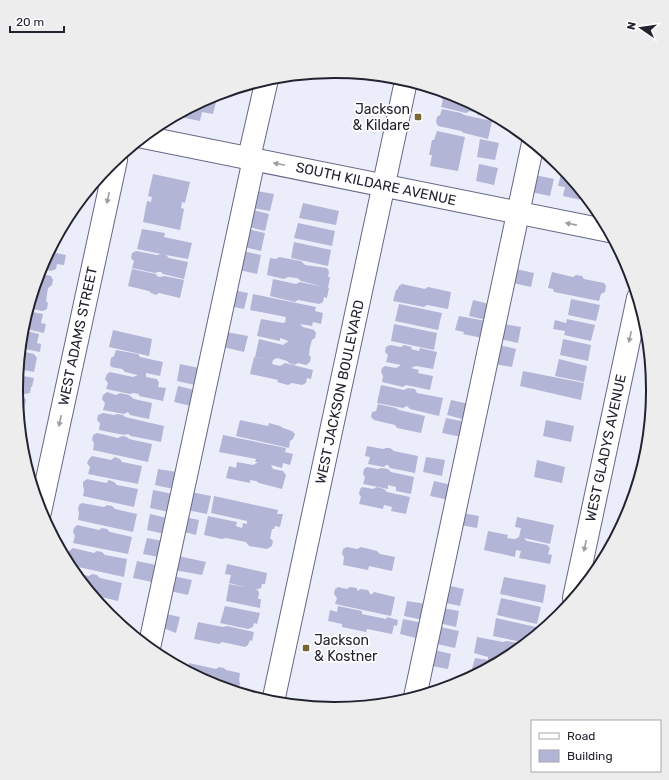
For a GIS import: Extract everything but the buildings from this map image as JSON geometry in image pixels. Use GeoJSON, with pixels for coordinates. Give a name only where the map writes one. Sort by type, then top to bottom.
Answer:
{"type":"FeatureCollection","features":[{"type":"Feature","properties":{"kind":"street"},"geometry":{"type":"LineString","coordinates":[[150,641],[266,86]]}},
{"type":"Feature","properties":{"kind":"street","name":"WEST JACKSON BOULEVARD"},"geometry":{"type":"LineString","coordinates":[[274,696],[405,86]]}},
{"type":"Feature","properties":{"kind":"street","name":"SOUTH KILDARE AVENUE"},"geometry":{"type":"LineString","coordinates":[[151,138],[601,229]]}},
{"type":"Feature","properties":{"kind":"street"},"geometry":{"type":"LineString","coordinates":[[416,691],[532,149]]}},
{"type":"Feature","properties":{"kind":"street","name":"WEST ADAMS STREET"},"geometry":{"type":"LineString","coordinates":[[43,498],[114,170]]}},
{"type":"Feature","properties":{"kind":"street","name":"WEST GLADYS AVENUE"},"geometry":{"type":"LineString","coordinates":[[576,586],[635,310]]}},
{"type":"Feature","properties":{"kind":"place","name":"Jackson & Kildare"},"geometry":{"type":"Point","coordinates":[418,117]}},
{"type":"Feature","properties":{"kind":"place","name":"Jackson & Kostner"},"geometry":{"type":"Point","coordinates":[306,648]}}]}
